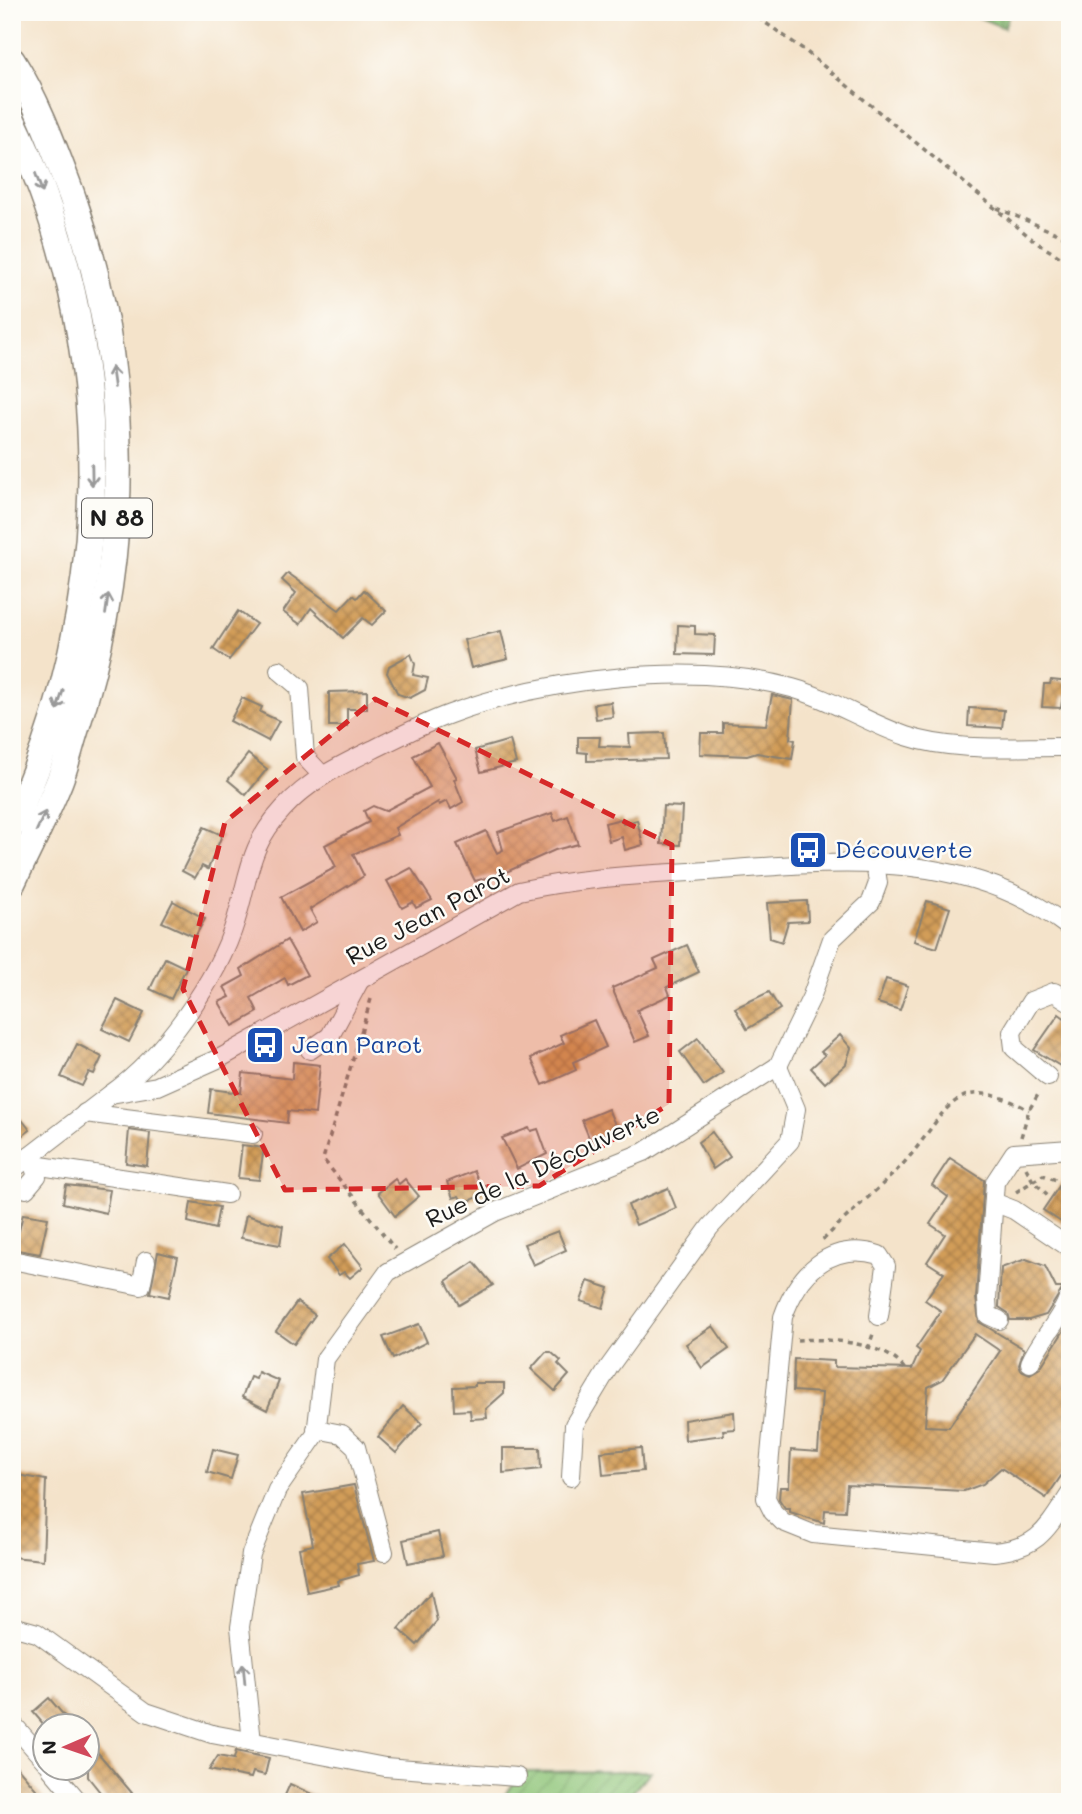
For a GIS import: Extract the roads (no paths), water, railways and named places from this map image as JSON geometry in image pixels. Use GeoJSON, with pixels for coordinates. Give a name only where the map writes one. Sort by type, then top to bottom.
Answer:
{"type":"FeatureCollection","features":[{"type":"Feature","properties":{"kind":"highway","name":"N 88"},"geometry":{"type":"LineString","coordinates":[[12,61],[53,145],[83,228],[102,298],[117,410],[119,482],[104,626],[90,685],[58,785],[12,883]]}},
{"type":"Feature","properties":{"kind":"highway","name":"N 88"},"geometry":{"type":"LineString","coordinates":[[12,120],[39,182],[78,323],[90,407],[93,484],[89,548],[71,664],[36,776],[12,825]]}},
{"type":"Feature","properties":{"kind":"street"},"geometry":{"type":"LineString","coordinates":[[279,670],[300,688],[305,757],[322,775]]}},
{"type":"Feature","properties":{"kind":"street"},"geometry":{"type":"LineString","coordinates":[[111,1094],[153,1059],[218,967],[236,920],[248,863],[268,825],[295,796],[322,775],[450,714],[503,698],[588,681],[645,676],[748,681],[793,688],[906,736],[934,743],[1070,747]]}},
{"type":"Feature","properties":{"kind":"street"},"geometry":{"type":"LineString","coordinates":[[571,1477],[573,1425],[609,1367],[710,1227],[790,1141],[796,1109],[778,1066],[811,998],[832,939],[871,902],[878,884],[875,863]]}},
{"type":"Feature","properties":{"kind":"street","name":"Rue Jean Parot"},"geometry":{"type":"LineString","coordinates":[[12,1170],[32,1160],[111,1094],[157,1086],[207,1065],[519,891],[572,879],[875,863],[918,865],[960,873],[1008,890],[1047,910],[1070,928]]}},
{"type":"Feature","properties":{"kind":"street"},"geometry":{"type":"LineString","coordinates":[[310,1050],[330,1036],[360,980]]}},
{"type":"Feature","properties":{"kind":"street"},"geometry":{"type":"LineString","coordinates":[[1048,1077],[1014,1048],[1012,1032],[1031,1001],[1054,992],[1070,1002]]}},
{"type":"Feature","properties":{"kind":"street","name":"Rue de la Découverte"},"geometry":{"type":"LineString","coordinates":[[316,1429],[325,1359],[388,1272],[495,1212],[645,1152],[778,1066]]}},
{"type":"Feature","properties":{"kind":"street"},"geometry":{"type":"LineString","coordinates":[[85,1114],[253,1134]]}},
{"type":"Feature","properties":{"kind":"street"},"geometry":{"type":"LineString","coordinates":[[999,1320],[988,1315],[987,1299],[996,1203],[995,1182],[1014,1153],[1070,1149]]}},
{"type":"Feature","properties":{"kind":"street"},"geometry":{"type":"LineString","coordinates":[[26,1189],[37,1176],[32,1160],[227,1194]]}},
{"type":"Feature","properties":{"kind":"street"},"geometry":{"type":"LineString","coordinates":[[996,1203],[1014,1210],[1070,1248]]}},
{"type":"Feature","properties":{"kind":"street"},"geometry":{"type":"LineString","coordinates":[[879,1316],[886,1266],[879,1255],[867,1251],[844,1252],[808,1269],[790,1297],[783,1317],[780,1341],[766,1498],[773,1512],[796,1530],[813,1534],[994,1552],[1014,1550],[1034,1542],[1070,1494]]}},
{"type":"Feature","properties":{"kind":"street"},"geometry":{"type":"LineString","coordinates":[[12,1260],[141,1286],[146,1261]]}},
{"type":"Feature","properties":{"kind":"street"},"geometry":{"type":"LineString","coordinates":[[1030,1363],[1038,1343],[1064,1310],[1068,1298]]}},
{"type":"Feature","properties":{"kind":"street"},"geometry":{"type":"LineString","coordinates":[[252,1742],[240,1627],[251,1555],[276,1490],[316,1429],[342,1434],[356,1447],[384,1552]]}},
{"type":"Feature","properties":{"kind":"street"},"geometry":{"type":"LineString","coordinates":[[12,1626],[37,1633],[146,1712],[212,1734],[385,1767],[517,1777]]}},
{"type":"Feature","properties":{"kind":"street"},"geometry":{"type":"LineString","coordinates":[[12,1723],[32,1746]]}},
{"type":"Feature","properties":{"kind":"street"},"geometry":{"type":"LineString","coordinates":[[63,1783],[79,1802]]}},
{"type":"Feature","properties":{"kind":"place","name":"Découverte"},"geometry":{"type":"Point","coordinates":[808,850]}},
{"type":"Feature","properties":{"kind":"place","name":"Jean Parot"},"geometry":{"type":"Point","coordinates":[265,1045]}}]}
